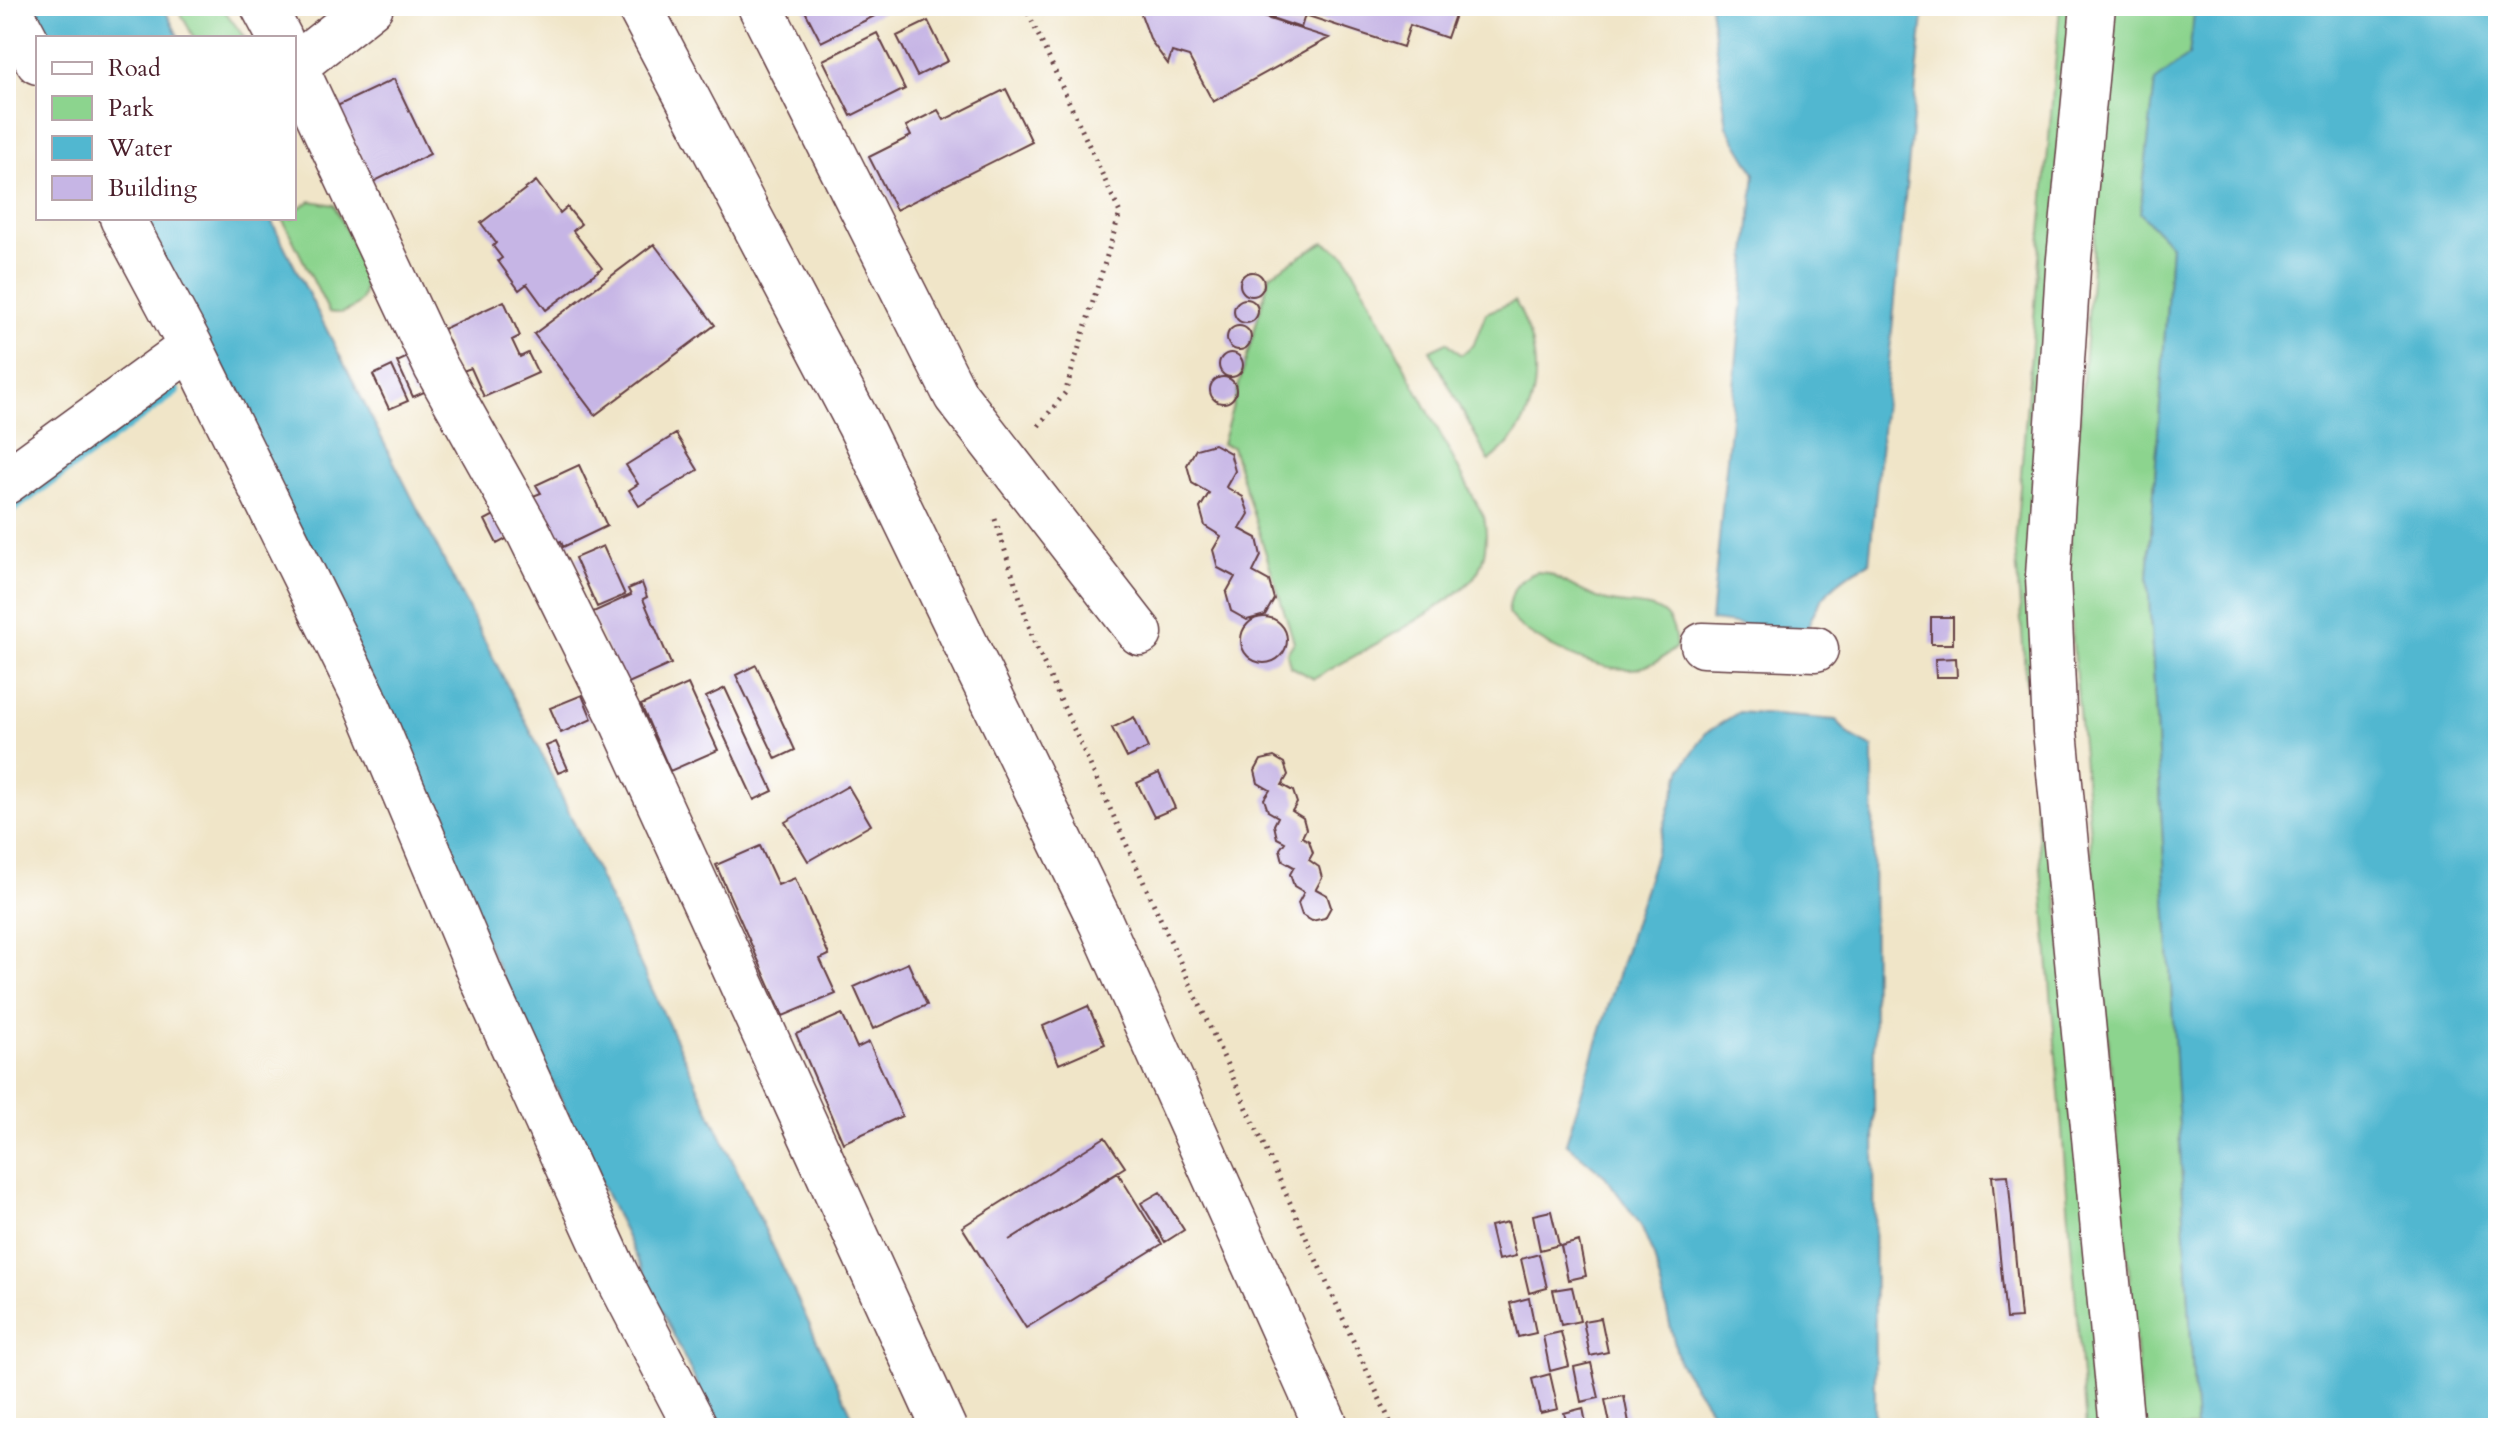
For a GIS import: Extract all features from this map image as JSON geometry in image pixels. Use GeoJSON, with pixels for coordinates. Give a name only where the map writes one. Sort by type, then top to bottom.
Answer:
{"type":"FeatureCollection","features":[{"type":"Feature","properties":{"kind":"street"},"geometry":{"type":"LineString","coordinates":[[8,6],[36,58]]}},
{"type":"Feature","properties":{"kind":"street"},"geometry":{"type":"LineString","coordinates":[[263,6],[279,36]]}},
{"type":"Feature","properties":{"kind":"street"},"geometry":{"type":"LineString","coordinates":[[296,63],[371,6]]}},
{"type":"Feature","properties":{"kind":"street"},"geometry":{"type":"LineString","coordinates":[[639,6],[859,424],[1080,880],[1327,1428]]}},
{"type":"Feature","properties":{"kind":"street"},"geometry":{"type":"LineString","coordinates":[[760,6],[956,396],[1140,633]]}},
{"type":"Feature","properties":{"kind":"street"},"geometry":{"type":"LineString","coordinates":[[2093,6],[2068,269],[2048,576],[2055,731],[2122,1428]]}},
{"type":"Feature","properties":{"kind":"street"},"geometry":{"type":"LineString","coordinates":[[296,69],[436,367],[529,533],[619,715],[930,1422]]}},
{"type":"Feature","properties":{"kind":"street"},"geometry":{"type":"LineString","coordinates":[[123,220],[191,347],[364,697],[482,978],[591,1218],[696,1428]]}},
{"type":"Feature","properties":{"kind":"street"},"geometry":{"type":"LineString","coordinates":[[6,482],[191,347]]}},
{"type":"Feature","properties":{"kind":"street"},"geometry":{"type":"LineString","coordinates":[[1703,645],[1816,649]]}},
{"type":"Feature","properties":{"kind":"path"},"geometry":{"type":"LineString","coordinates":[[1025,6],[1120,213],[1065,393],[1041,424],[983,481],[1034,642],[1393,1428]]}},
{"type":"Feature","properties":{"kind":"green space"},"geometry":{"type":"Polygon","coordinates":[[[177,6],[221,6],[244,36],[193,36],[177,6]]]}},
{"type":"Feature","properties":{"kind":"green space"},"geometry":{"type":"Polygon","coordinates":[[[2060,6],[2077,6],[2029,588],[2106,1428],[2086,1428],[2015,546],[2060,6]]]}},
{"type":"Feature","properties":{"kind":"green space"},"geometry":{"type":"Polygon","coordinates":[[[2113,6],[2195,6],[2171,245],[2148,579],[2196,1428],[2143,1428],[2067,576],[2113,6]]]}},
{"type":"Feature","properties":{"kind":"green space"},"geometry":{"type":"Polygon","coordinates":[[[311,201],[334,205],[353,244],[363,274],[361,299],[353,308],[339,313],[329,312],[283,220],[296,220],[296,209],[311,201]]]}},
{"type":"Feature","properties":{"kind":"green space"},"geometry":{"type":"Polygon","coordinates":[[[1324,242],[1346,255],[1484,517],[1486,539],[1479,570],[1462,589],[1400,630],[1314,679],[1290,666],[1287,653],[1294,642],[1232,447],[1222,444],[1270,275],[1324,242]]]}},
{"type":"Feature","properties":{"kind":"green space"},"geometry":{"type":"Polygon","coordinates":[[[1515,301],[1532,344],[1534,387],[1521,427],[1489,461],[1430,350],[1447,342],[1461,355],[1474,344],[1486,313],[1515,301]]]}},
{"type":"Feature","properties":{"kind":"green space"},"geometry":{"type":"Polygon","coordinates":[[[1537,572],[1547,573],[1603,600],[1661,612],[1674,630],[1676,647],[1653,663],[1626,669],[1596,664],[1545,643],[1508,613],[1515,587],[1537,572]]]}},
{"type":"Feature","properties":{"kind":"water"},"geometry":{"type":"Polygon","coordinates":[[[30,6],[163,6],[178,36],[46,36],[30,6]]]}},
{"type":"Feature","properties":{"kind":"water"},"geometry":{"type":"Polygon","coordinates":[[[1710,6],[1924,6],[1869,563],[1829,590],[1810,620],[1806,633],[1711,621],[1755,173],[1727,126],[1710,6]]]}},
{"type":"Feature","properties":{"kind":"water"},"geometry":{"type":"Polygon","coordinates":[[[2195,6],[2498,6],[2498,1428],[2196,1428],[2148,578],[2171,245],[2140,213],[2155,81],[2189,55],[2195,6]]]}},
{"type":"Feature","properties":{"kind":"water"},"geometry":{"type":"Polygon","coordinates":[[[141,220],[271,220],[535,740],[858,1428],[718,1428],[141,220]]]}},
{"type":"Feature","properties":{"kind":"water"},"geometry":{"type":"Polygon","coordinates":[[[1739,712],[1836,720],[1849,735],[1873,748],[1875,1428],[1722,1428],[1679,1362],[1654,1257],[1640,1224],[1605,1176],[1566,1143],[1682,768],[1706,733],[1739,712]]]}},
{"type":"Feature","properties":{"kind":"building"},"geometry":{"type":"Polygon","coordinates":[[[810,6],[895,6],[821,42],[804,9],[810,6]]]}},
{"type":"Feature","properties":{"kind":"building"},"geometry":{"type":"Polygon","coordinates":[[[1138,6],[1186,6],[1205,11],[1206,6],[1228,6],[1329,38],[1213,102],[1189,57],[1172,52],[1168,64],[1151,41],[1138,6]]]}},
{"type":"Feature","properties":{"kind":"building"},"geometry":{"type":"Polygon","coordinates":[[[1237,6],[1458,6],[1447,38],[1410,25],[1403,47],[1305,15],[1301,28],[1237,6]]]}},
{"type":"Feature","properties":{"kind":"building"},"geometry":{"type":"Polygon","coordinates":[[[928,21],[948,61],[917,76],[897,36],[928,21]]]}},
{"type":"Feature","properties":{"kind":"building"},"geometry":{"type":"Polygon","coordinates":[[[877,33],[905,89],[851,116],[823,60],[877,33]]]}},
{"type":"Feature","properties":{"kind":"building"},"geometry":{"type":"Polygon","coordinates":[[[394,79],[430,154],[373,182],[337,106],[394,79]]]}},
{"type":"Feature","properties":{"kind":"building"},"geometry":{"type":"Polygon","coordinates":[[[1006,89],[1032,142],[896,210],[869,157],[911,136],[906,126],[938,110],[944,120],[1006,89]]]}},
{"type":"Feature","properties":{"kind":"building"},"geometry":{"type":"Polygon","coordinates":[[[536,181],[560,213],[567,207],[581,224],[573,231],[602,268],[546,310],[527,284],[519,290],[498,261],[502,258],[493,246],[496,243],[481,223],[536,181]]]}},
{"type":"Feature","properties":{"kind":"building"},"geometry":{"type":"Polygon","coordinates":[[[654,244],[715,325],[595,415],[534,334],[654,244]]]}},
{"type":"Feature","properties":{"kind":"building"},"geometry":{"type":"Polygon","coordinates":[[[1252,272],[1261,275],[1264,284],[1261,293],[1252,296],[1243,293],[1240,284],[1243,275],[1252,272]]]}},
{"type":"Feature","properties":{"kind":"building"},"geometry":{"type":"Polygon","coordinates":[[[1246,299],[1255,302],[1258,311],[1255,320],[1246,323],[1237,320],[1234,311],[1237,302],[1246,299]]]}},
{"type":"Feature","properties":{"kind":"building"},"geometry":{"type":"Polygon","coordinates":[[[504,301],[520,336],[512,340],[520,357],[528,353],[538,373],[484,397],[471,368],[460,372],[441,330],[504,301]]]}},
{"type":"Feature","properties":{"kind":"building"},"geometry":{"type":"Polygon","coordinates":[[[1234,326],[1244,326],[1251,333],[1251,343],[1244,350],[1234,350],[1227,343],[1227,333],[1234,326]]]}},
{"type":"Feature","properties":{"kind":"building"},"geometry":{"type":"Polygon","coordinates":[[[1231,353],[1240,356],[1243,365],[1240,374],[1231,377],[1222,374],[1219,365],[1222,356],[1231,353]]]}},
{"type":"Feature","properties":{"kind":"building"},"geometry":{"type":"Polygon","coordinates":[[[414,354],[431,389],[413,397],[397,362],[414,354]]]}},
{"type":"Feature","properties":{"kind":"building"},"geometry":{"type":"Polygon","coordinates":[[[392,366],[408,401],[389,409],[373,375],[392,366]]]}},
{"type":"Feature","properties":{"kind":"building"},"geometry":{"type":"Polygon","coordinates":[[[1223,377],[1232,381],[1236,390],[1232,399],[1223,403],[1214,399],[1210,390],[1214,381],[1223,377]]]}},
{"type":"Feature","properties":{"kind":"building"},"geometry":{"type":"Polygon","coordinates":[[[676,434],[698,470],[639,506],[629,490],[638,484],[626,465],[676,434]]]}},
{"type":"Feature","properties":{"kind":"building"},"geometry":{"type":"Polygon","coordinates":[[[1214,444],[1230,453],[1235,471],[1226,487],[1243,497],[1249,514],[1240,529],[1257,538],[1261,556],[1253,572],[1269,581],[1274,599],[1265,615],[1247,620],[1231,611],[1226,593],[1235,577],[1218,568],[1213,550],[1221,536],[1205,526],[1200,508],[1209,493],[1192,483],[1187,465],[1196,449],[1214,444]]]}},
{"type":"Feature","properties":{"kind":"building"},"geometry":{"type":"Polygon","coordinates":[[[579,465],[607,526],[563,547],[561,541],[555,543],[533,496],[541,493],[536,485],[579,465]]]}},
{"type":"Feature","properties":{"kind":"building"},"geometry":{"type":"Polygon","coordinates":[[[498,513],[510,537],[497,544],[485,520],[498,513]]]}},
{"type":"Feature","properties":{"kind":"building"},"geometry":{"type":"Polygon","coordinates":[[[603,546],[625,595],[597,607],[575,558],[603,546]]]}},
{"type":"Feature","properties":{"kind":"building"},"geometry":{"type":"Polygon","coordinates":[[[642,583],[647,597],[643,599],[671,664],[624,685],[591,613],[631,595],[628,589],[642,583]]]}},
{"type":"Feature","properties":{"kind":"building"},"geometry":{"type":"Polygon","coordinates":[[[1264,617],[1280,624],[1287,640],[1280,656],[1264,663],[1248,656],[1241,640],[1248,624],[1264,617]]]}},
{"type":"Feature","properties":{"kind":"building"},"geometry":{"type":"Polygon","coordinates":[[[1931,617],[1953,617],[1953,644],[1931,644],[1931,617]]]}},
{"type":"Feature","properties":{"kind":"building"},"geometry":{"type":"Polygon","coordinates":[[[1956,658],[1957,677],[1936,677],[1935,659],[1956,658]]]}},
{"type":"Feature","properties":{"kind":"building"},"geometry":{"type":"Polygon","coordinates":[[[756,665],[795,750],[776,759],[736,675],[756,665]]]}},
{"type":"Feature","properties":{"kind":"building"},"geometry":{"type":"Polygon","coordinates":[[[688,684],[718,750],[670,771],[641,705],[688,684]]]}},
{"type":"Feature","properties":{"kind":"building"},"geometry":{"type":"Polygon","coordinates":[[[725,688],[773,791],[754,800],[706,697],[725,688]]]}},
{"type":"Feature","properties":{"kind":"building"},"geometry":{"type":"Polygon","coordinates":[[[582,695],[592,719],[561,733],[550,708],[582,695]]]}},
{"type":"Feature","properties":{"kind":"building"},"geometry":{"type":"Polygon","coordinates":[[[1134,717],[1148,748],[1127,758],[1112,728],[1134,717]]]}},
{"type":"Feature","properties":{"kind":"building"},"geometry":{"type":"Polygon","coordinates":[[[556,742],[568,769],[558,773],[546,746],[556,742]]]}},
{"type":"Feature","properties":{"kind":"building"},"geometry":{"type":"Polygon","coordinates":[[[1274,757],[1284,763],[1288,775],[1282,785],[1293,791],[1297,803],[1292,811],[1303,818],[1306,829],[1302,837],[1309,841],[1313,853],[1309,860],[1319,867],[1322,878],[1316,889],[1327,895],[1331,907],[1325,918],[1312,921],[1302,915],[1298,903],[1304,892],[1294,886],[1290,874],[1294,867],[1283,861],[1280,849],[1285,842],[1277,838],[1274,825],[1278,817],[1268,811],[1264,799],[1270,790],[1258,783],[1255,771],[1261,760],[1274,757]]]}},
{"type":"Feature","properties":{"kind":"building"},"geometry":{"type":"Polygon","coordinates":[[[1159,773],[1175,808],[1154,817],[1137,783],[1159,773]]]}},
{"type":"Feature","properties":{"kind":"building"},"geometry":{"type":"Polygon","coordinates":[[[848,786],[871,825],[808,861],[785,822],[848,786]]]}},
{"type":"Feature","properties":{"kind":"building"},"geometry":{"type":"Polygon","coordinates":[[[760,846],[778,885],[795,878],[829,955],[820,959],[836,994],[783,1016],[716,865],[760,846]]]}},
{"type":"Feature","properties":{"kind":"building"},"geometry":{"type":"Polygon","coordinates":[[[908,963],[927,1005],[873,1029],[854,987],[908,963]]]}},
{"type":"Feature","properties":{"kind":"building"},"geometry":{"type":"Polygon","coordinates":[[[1088,1006],[1105,1044],[1059,1064],[1043,1026],[1088,1006]]]}},
{"type":"Feature","properties":{"kind":"building"},"geometry":{"type":"Polygon","coordinates":[[[842,1014],[857,1048],[869,1042],[902,1116],[843,1143],[796,1034],[842,1014]]]}},
{"type":"Feature","properties":{"kind":"building"},"geometry":{"type":"Polygon","coordinates":[[[1105,1137],[1125,1167],[1009,1240],[1118,1173],[1162,1244],[1026,1328],[962,1227],[1105,1137]]]}},
{"type":"Feature","properties":{"kind":"building"},"geometry":{"type":"Polygon","coordinates":[[[2008,1175],[2021,1318],[2006,1319],[1992,1176],[2008,1175]]]}},
{"type":"Feature","properties":{"kind":"building"},"geometry":{"type":"Polygon","coordinates":[[[1160,1192],[1184,1230],[1165,1242],[1141,1203],[1160,1192]]]}},
{"type":"Feature","properties":{"kind":"building"},"geometry":{"type":"Polygon","coordinates":[[[1551,1211],[1559,1245],[1540,1250],[1533,1215],[1551,1211]]]}},
{"type":"Feature","properties":{"kind":"building"},"geometry":{"type":"Polygon","coordinates":[[[1508,1222],[1516,1256],[1498,1260],[1490,1226],[1508,1222]]]}},
{"type":"Feature","properties":{"kind":"building"},"geometry":{"type":"Polygon","coordinates":[[[1579,1241],[1586,1276],[1568,1280],[1561,1246],[1579,1241]]]}},
{"type":"Feature","properties":{"kind":"building"},"geometry":{"type":"Polygon","coordinates":[[[1539,1254],[1547,1288],[1529,1293],[1521,1259],[1539,1254]]]}},
{"type":"Feature","properties":{"kind":"building"},"geometry":{"type":"Polygon","coordinates":[[[1572,1287],[1580,1321],[1561,1325],[1553,1290],[1572,1287]]]}},
{"type":"Feature","properties":{"kind":"building"},"geometry":{"type":"Polygon","coordinates":[[[1529,1298],[1536,1333],[1518,1337],[1510,1303],[1529,1298]]]}},
{"type":"Feature","properties":{"kind":"building"},"geometry":{"type":"Polygon","coordinates":[[[1601,1318],[1608,1352],[1590,1356],[1583,1321],[1601,1318]]]}},
{"type":"Feature","properties":{"kind":"building"},"geometry":{"type":"Polygon","coordinates":[[[1561,1332],[1569,1366],[1550,1371],[1543,1336],[1561,1332]]]}},
{"type":"Feature","properties":{"kind":"building"},"geometry":{"type":"Polygon","coordinates":[[[1591,1363],[1599,1398],[1581,1402],[1574,1367],[1591,1363]]]}},
{"type":"Feature","properties":{"kind":"building"},"geometry":{"type":"Polygon","coordinates":[[[1550,1374],[1558,1409],[1540,1413],[1532,1379],[1550,1374]]]}},
{"type":"Feature","properties":{"kind":"building"},"geometry":{"type":"Polygon","coordinates":[[[1624,1396],[1630,1428],[1611,1428],[1605,1400],[1624,1396]]]}},
{"type":"Feature","properties":{"kind":"building"},"geometry":{"type":"Polygon","coordinates":[[[1583,1408],[1587,1428],[1568,1428],[1564,1413],[1583,1408]]]}},
{"type":"Feature","properties":{"kind":"waterway"},"geometry":{"type":"LineString","coordinates":[[6,512],[174,391]]}}]}
